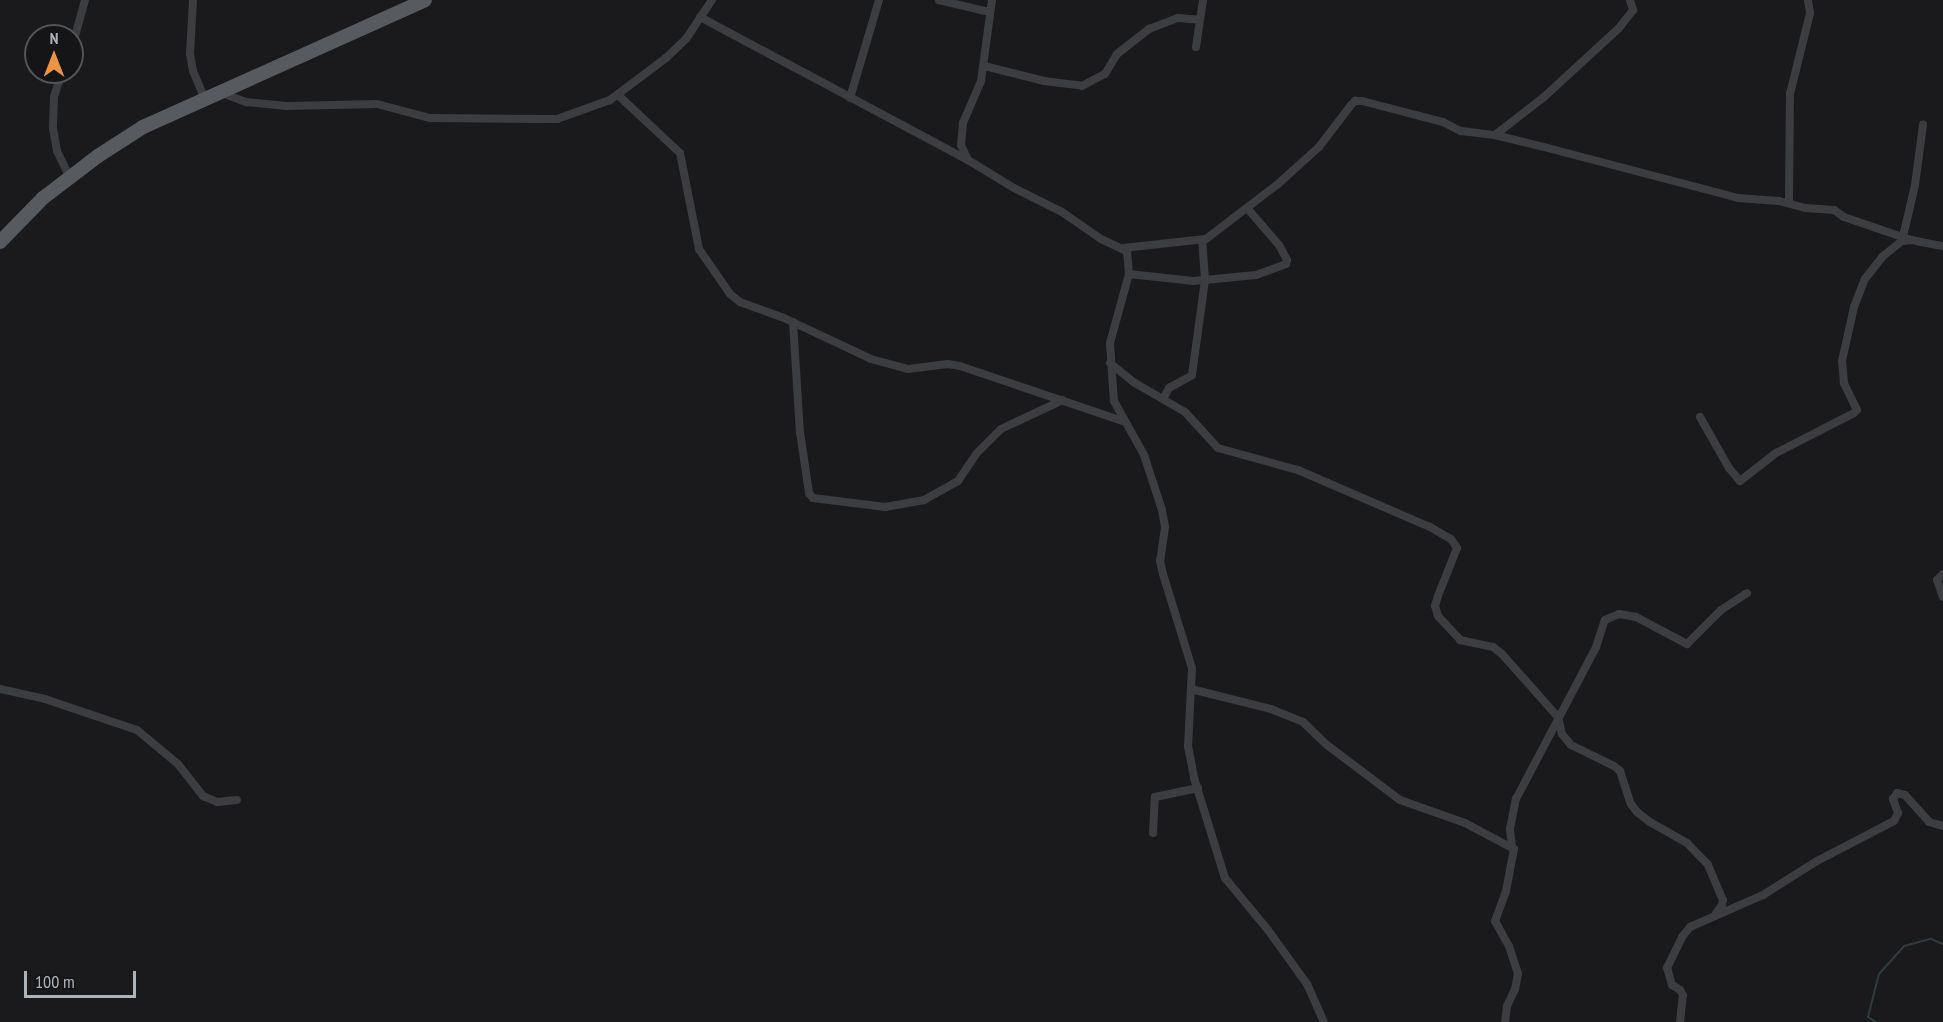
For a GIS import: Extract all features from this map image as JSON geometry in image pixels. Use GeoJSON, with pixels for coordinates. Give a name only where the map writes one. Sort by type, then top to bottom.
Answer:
{"type":"FeatureCollection","features":[{"type":"Feature","properties":{"kind":"main road"},"geometry":{"type":"LineString","coordinates":[[0,242],[43,198],[143,127],[425,0]]}},
{"type":"Feature","properties":{"kind":"street"},"geometry":{"type":"LineString","coordinates":[[78,24],[85,0]]}},
{"type":"Feature","properties":{"kind":"street"},"geometry":{"type":"LineString","coordinates":[[193,0],[190,54],[205,99]]}},
{"type":"Feature","properties":{"kind":"street"},"geometry":{"type":"LineString","coordinates":[[222,93],[239,101],[255,104],[318,108],[377,104],[430,118],[544,121],[599,106],[618,94],[676,50],[712,0]]}},
{"type":"Feature","properties":{"kind":"street"},"geometry":{"type":"LineString","coordinates":[[850,98],[879,0]]}},
{"type":"Feature","properties":{"kind":"street"},"geometry":{"type":"LineString","coordinates":[[939,0],[989,12]]}},
{"type":"Feature","properties":{"kind":"street"},"geometry":{"type":"LineString","coordinates":[[968,160],[961,145],[961,134],[984,66],[992,0]]}},
{"type":"Feature","properties":{"kind":"street"},"geometry":{"type":"LineString","coordinates":[[1196,47],[1203,0]]}},
{"type":"Feature","properties":{"kind":"street"},"geometry":{"type":"LineString","coordinates":[[1495,135],[1544,97],[1619,28],[1633,10],[1630,0]]}},
{"type":"Feature","properties":{"kind":"street"},"geometry":{"type":"LineString","coordinates":[[1789,202],[1790,94],[1810,13],[1808,0]]}},
{"type":"Feature","properties":{"kind":"street"},"geometry":{"type":"LineString","coordinates":[[700,17],[968,160],[1014,188],[1062,212],[1110,244],[1123,248],[1202,241],[1278,184],[1319,147],[1355,101],[1443,122],[1461,131],[1495,135],[1738,198],[1789,202],[1806,208],[1834,210],[1860,224],[1905,239],[1943,246]]}},
{"type":"Feature","properties":{"kind":"street"},"geometry":{"type":"LineString","coordinates":[[984,66],[1044,81],[1082,86],[1105,74],[1117,54],[1149,29],[1178,18],[1199,20]]}},
{"type":"Feature","properties":{"kind":"street"},"geometry":{"type":"LineString","coordinates":[[58,84],[54,98],[53,128],[57,151],[70,177]]}},
{"type":"Feature","properties":{"kind":"street"},"geometry":{"type":"LineString","coordinates":[[618,94],[680,153],[699,249],[730,294],[740,302],[793,322],[871,359],[908,369],[948,364],[960,366],[1125,422]]}},
{"type":"Feature","properties":{"kind":"street"},"geometry":{"type":"LineString","coordinates":[[1700,417],[1729,468],[1740,481],[1776,453],[1854,414],[1857,407],[1844,383],[1841,368],[1854,307],[1871,271],[1882,257],[1905,239],[1917,175],[1923,125]]}},
{"type":"Feature","properties":{"kind":"street"},"geometry":{"type":"LineString","coordinates":[[1129,274],[1173,281],[1205,280],[1256,275],[1287,262],[1279,245],[1246,208]]}},
{"type":"Feature","properties":{"kind":"street"},"geometry":{"type":"LineString","coordinates":[[1163,399],[1169,388],[1192,375],[1205,280],[1202,241]]}},
{"type":"Feature","properties":{"kind":"street"},"geometry":{"type":"LineString","coordinates":[[1123,248],[1129,255],[1129,274],[1122,305],[1114,326],[1110,363],[1114,401],[1144,455],[1158,491],[1165,527],[1161,568],[1192,668],[1188,746],[1198,788],[1225,878],[1268,930],[1306,984],[1324,1022]]}},
{"type":"Feature","properties":{"kind":"street"},"geometry":{"type":"LineString","coordinates":[[793,322],[800,432],[809,493],[813,498],[885,507],[924,500],[958,481],[976,454],[1001,429],[1063,400]]}},
{"type":"Feature","properties":{"kind":"street"},"geometry":{"type":"LineString","coordinates":[[1110,363],[1135,383],[1193,419],[1218,448],[1298,470],[1430,527],[1451,539],[1457,548],[1435,606],[1438,616],[1460,640],[1493,647],[1502,654],[1558,717],[1562,734],[1571,745],[1620,771],[1631,804],[1638,812],[1650,822],[1687,843],[1708,865],[1723,900],[1722,906],[1715,915]]}},
{"type":"Feature","properties":{"kind":"street"},"geometry":{"type":"LineString","coordinates":[[1943,574],[1938,580],[1943,597]]}},
{"type":"Feature","properties":{"kind":"street"},"geometry":{"type":"LineString","coordinates":[[1506,1022],[1507,1006],[1515,989],[1518,974],[1509,946],[1495,921],[1515,851],[1512,846],[1510,829],[1516,799],[1596,647],[1602,625],[1612,615],[1635,617],[1687,644],[1721,610],[1747,593]]}},
{"type":"Feature","properties":{"kind":"street"},"geometry":{"type":"LineString","coordinates":[[0,688],[37,697],[137,730],[178,764],[203,796],[217,802],[237,800]]}},
{"type":"Feature","properties":{"kind":"street"},"geometry":{"type":"LineString","coordinates":[[1191,689],[1280,712],[1304,722],[1334,751],[1400,800],[1465,823],[1512,846]]}},
{"type":"Feature","properties":{"kind":"street"},"geometry":{"type":"LineString","coordinates":[[1153,832],[1155,797],[1198,788]]}},
{"type":"Feature","properties":{"kind":"street"},"geometry":{"type":"LineString","coordinates":[[1680,1022],[1683,995],[1672,985],[1668,965],[1690,927],[1763,895],[1816,861],[1894,821],[1898,813],[1893,799],[1897,793],[1905,795],[1929,822],[1943,826]]}},
{"type":"Feature","properties":{"kind":"street"},"geometry":{"type":"LineString","coordinates":[[1723,900],[1730,900],[1738,906]]}},
{"type":"Feature","properties":{"kind":"waterway"},"geometry":{"type":"LineString","coordinates":[[1876,1022],[1868,1017],[1879,974],[1904,946],[1931,939],[1943,944]]}}]}
